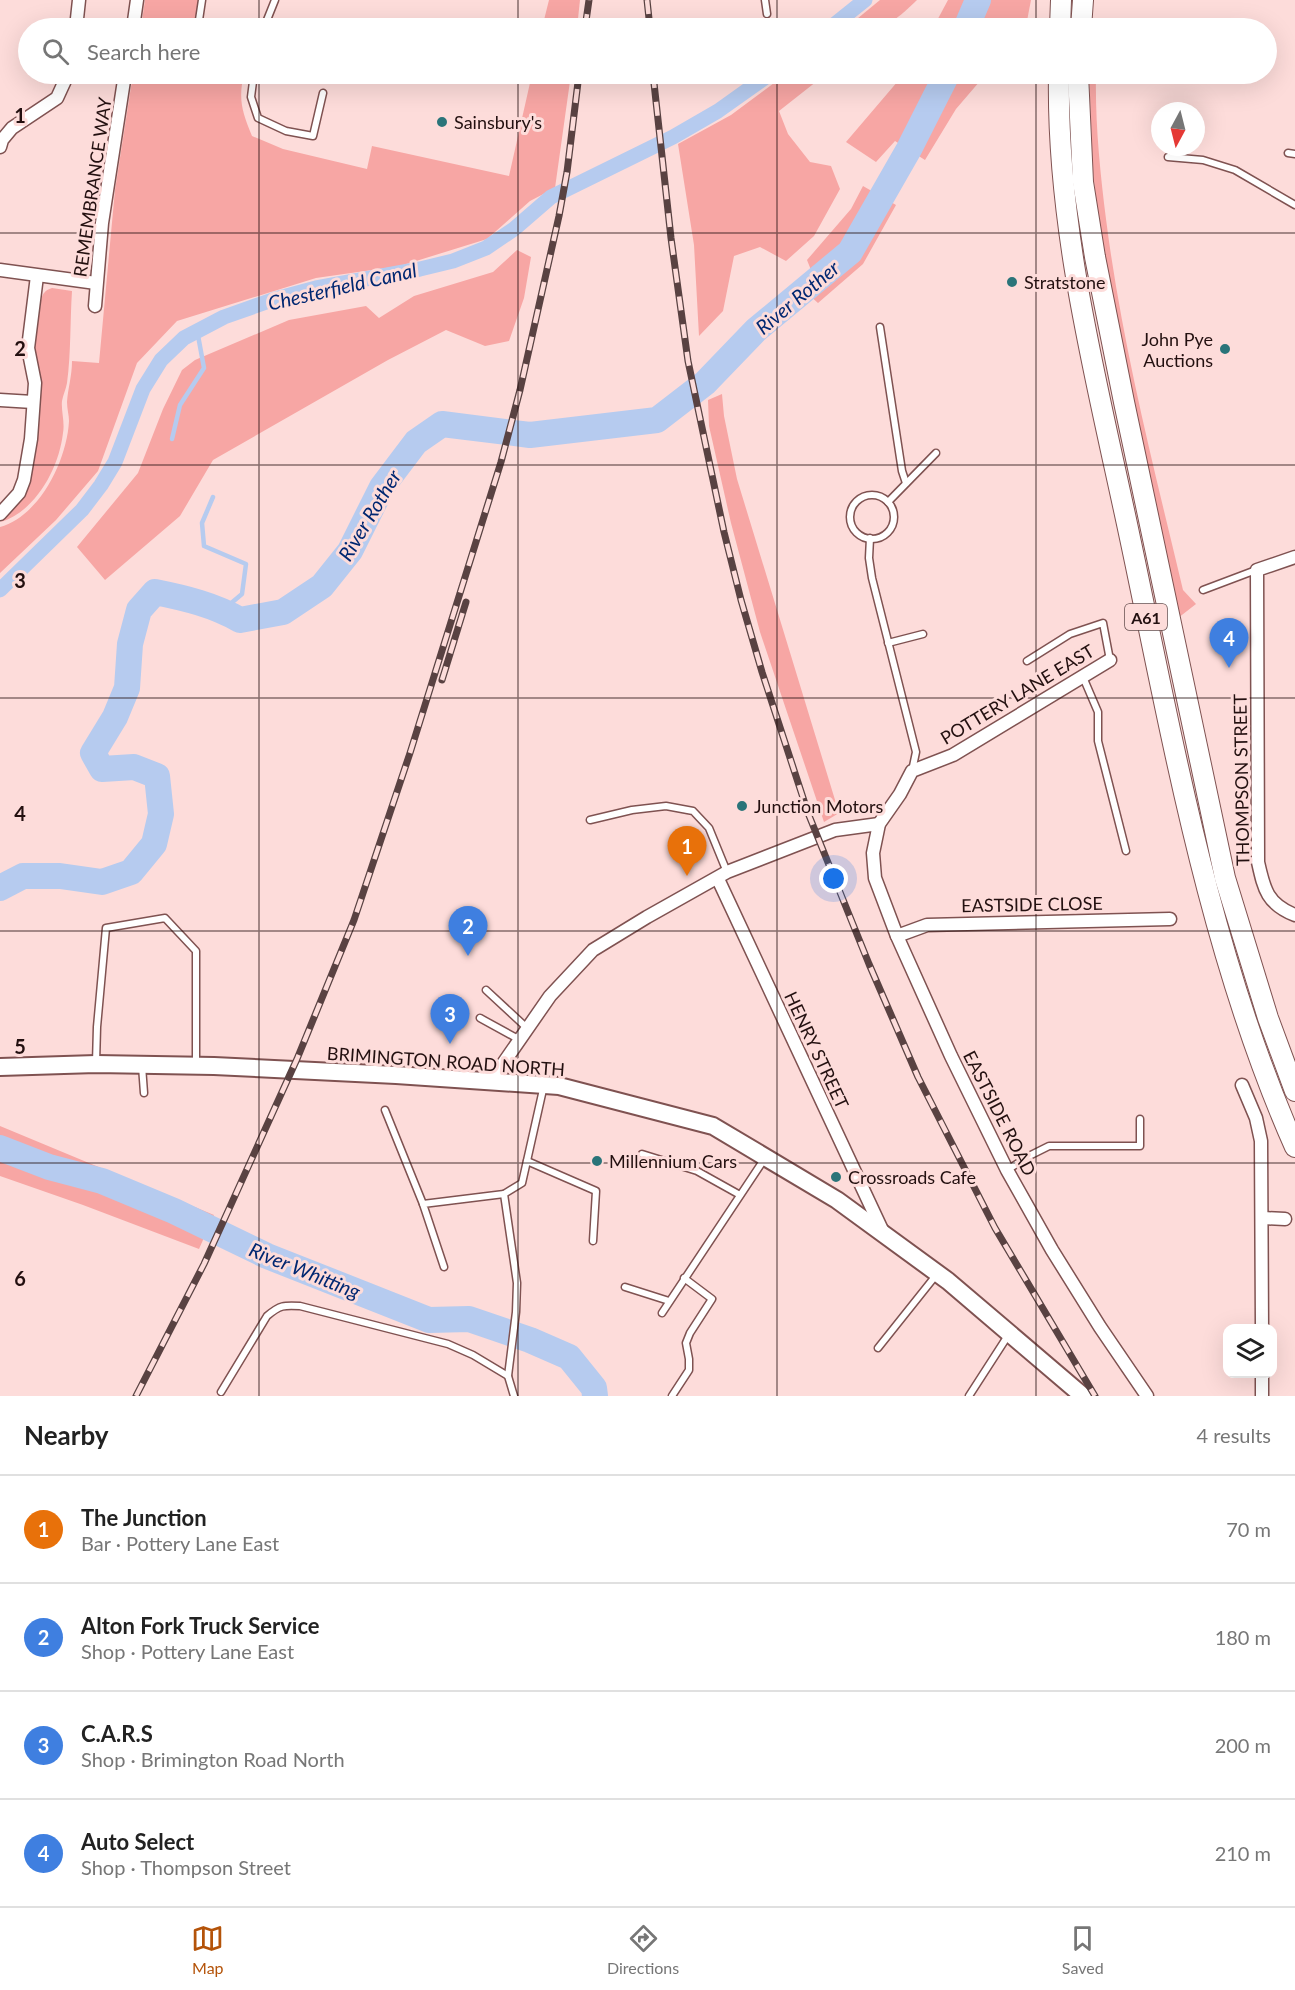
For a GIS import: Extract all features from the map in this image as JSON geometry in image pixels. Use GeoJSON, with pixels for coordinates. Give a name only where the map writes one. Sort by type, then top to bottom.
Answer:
{"type":"FeatureCollection","features":[{"type":"Feature","properties":{"kind":"highway"},"geometry":{"type":"LineString","coordinates":[[1060,18],[1061,0]]}},
{"type":"Feature","properties":{"kind":"highway"},"geometry":{"type":"LineString","coordinates":[[1082,18],[1083,0]]}},
{"type":"Feature","properties":{"kind":"highway","name":"A61"},"geometry":{"type":"LineString","coordinates":[[1059,84],[1063,177],[1075,275],[1179,765],[1215,921],[1279,1111],[1295,1147]]}},
{"type":"Feature","properties":{"kind":"highway","name":"A61"},"geometry":{"type":"LineString","coordinates":[[1078,84],[1083,182],[1095,256],[1196,748],[1225,878],[1268,1018],[1295,1091]]}},
{"type":"Feature","properties":{"kind":"main road","name":"BRIMINGTON ROAD NORTH"},"geometry":{"type":"LineString","coordinates":[[0,1067],[96,1064],[196,1066],[385,1074],[559,1086],[713,1126],[837,1200],[938,1274],[1083,1396]]}},
{"type":"Feature","properties":{"kind":"street"},"geometry":{"type":"LineString","coordinates":[[77,18],[79,0]]}},
{"type":"Feature","properties":{"kind":"street"},"geometry":{"type":"LineString","coordinates":[[134,18],[137,0]]}},
{"type":"Feature","properties":{"kind":"street"},"geometry":{"type":"LineString","coordinates":[[0,147],[2,140],[12,128],[57,98],[63,84]]}},
{"type":"Feature","properties":{"kind":"street","name":"REMEMBRANCE WAY"},"geometry":{"type":"LineString","coordinates":[[95,306],[102,223],[124,84]]}},
{"type":"Feature","properties":{"kind":"street"},"geometry":{"type":"LineString","coordinates":[[0,270],[96,283]]}},
{"type":"Feature","properties":{"kind":"street"},"geometry":{"type":"LineString","coordinates":[[0,514],[19,494],[24,480],[31,439],[35,383],[28,348],[37,276]]}},
{"type":"Feature","properties":{"kind":"street"},"geometry":{"type":"LineString","coordinates":[[0,400],[33,402]]}},
{"type":"Feature","properties":{"kind":"street"},"geometry":{"type":"LineString","coordinates":[[1257,570],[1283,559],[1295,557]]}},
{"type":"Feature","properties":{"kind":"street","name":"THOMPSON STREET"},"geometry":{"type":"LineString","coordinates":[[1257,570],[1258,862],[1263,885],[1272,902],[1289,912]]}},
{"type":"Feature","properties":{"kind":"street","name":"POTTERY LANE EAST"},"geometry":{"type":"LineString","coordinates":[[912,771],[953,755],[1110,660]]}},
{"type":"Feature","properties":{"kind":"street"},"geometry":{"type":"LineString","coordinates":[[490,1081],[550,996],[592,950],[722,876],[835,830],[879,824],[900,794],[912,771]]}},
{"type":"Feature","properties":{"kind":"street","name":"EASTSIDE ROAD"},"geometry":{"type":"LineString","coordinates":[[879,824],[873,853],[875,878],[897,936],[951,1056],[1007,1170],[1052,1250],[1147,1396]]}},
{"type":"Feature","properties":{"kind":"street","name":"HENRY STREET"},"geometry":{"type":"LineString","coordinates":[[722,876],[885,1236]]}},
{"type":"Feature","properties":{"kind":"street","name":"EASTSIDE CLOSE"},"geometry":{"type":"LineString","coordinates":[[897,936],[927,925],[1170,919]]}},
{"type":"Feature","properties":{"kind":"street"},"geometry":{"type":"LineString","coordinates":[[1242,1085],[1256,1118],[1261,1141],[1263,1324]]}},
{"type":"Feature","properties":{"kind":"street"},"geometry":{"type":"LineString","coordinates":[[1263,1218],[1285,1219]]}},
{"type":"Feature","properties":{"kind":"street"},"geometry":{"type":"LineString","coordinates":[[1262,1378],[1262,1396]]}},
{"type":"Feature","properties":{"kind":"lane"},"geometry":{"type":"LineString","coordinates":[[199,18],[202,0]]}},
{"type":"Feature","properties":{"kind":"lane"},"geometry":{"type":"LineString","coordinates":[[268,18],[275,0]]}},
{"type":"Feature","properties":{"kind":"lane"},"geometry":{"type":"LineString","coordinates":[[765,0],[767,14]]}},
{"type":"Feature","properties":{"kind":"lane"},"geometry":{"type":"LineString","coordinates":[[253,84],[251,97],[258,118],[286,131],[313,136],[323,93]]}},
{"type":"Feature","properties":{"kind":"lane"},"geometry":{"type":"LineString","coordinates":[[1168,157],[1203,160],[1235,170],[1295,205]]}},
{"type":"Feature","properties":{"kind":"lane"},"geometry":{"type":"LineString","coordinates":[[880,327],[902,471],[906,483]]}},
{"type":"Feature","properties":{"kind":"lane"},"geometry":{"type":"LineString","coordinates":[[888,502],[936,453]]}},
{"type":"Feature","properties":{"kind":"lane"},"geometry":{"type":"LineString","coordinates":[[867,495],[877,496],[888,502],[893,510],[892,525],[886,534],[879,538],[870,538],[856,532],[852,526],[851,511],[860,498],[867,495]]}},
{"type":"Feature","properties":{"kind":"lane"},"geometry":{"type":"LineString","coordinates":[[870,538],[869,558],[872,578],[916,752],[912,771]]}},
{"type":"Feature","properties":{"kind":"lane"},"geometry":{"type":"LineString","coordinates":[[1203,590],[1257,570]]}},
{"type":"Feature","properties":{"kind":"lane"},"geometry":{"type":"LineString","coordinates":[[1027,661],[1070,634],[1103,623],[1110,660]]}},
{"type":"Feature","properties":{"kind":"lane"},"geometry":{"type":"LineString","coordinates":[[888,643],[923,634]]}},
{"type":"Feature","properties":{"kind":"lane"},"geometry":{"type":"LineString","coordinates":[[1083,677],[1098,712],[1098,741],[1126,851]]}},
{"type":"Feature","properties":{"kind":"lane"},"geometry":{"type":"LineString","coordinates":[[590,820],[632,810],[666,806],[693,811],[710,828],[722,876]]}},
{"type":"Feature","properties":{"kind":"lane"},"geometry":{"type":"LineString","coordinates":[[96,1064],[106,928],[165,918],[196,951],[196,1066]]}},
{"type":"Feature","properties":{"kind":"lane"},"geometry":{"type":"LineString","coordinates":[[486,990],[528,1029]]}},
{"type":"Feature","properties":{"kind":"lane"},"geometry":{"type":"LineString","coordinates":[[480,1018],[520,1041]]}},
{"type":"Feature","properties":{"kind":"lane"},"geometry":{"type":"LineString","coordinates":[[142,1065],[144,1093]]}},
{"type":"Feature","properties":{"kind":"lane"},"geometry":{"type":"LineString","coordinates":[[423,1204],[504,1194],[522,1183],[544,1085]]}},
{"type":"Feature","properties":{"kind":"lane"},"geometry":{"type":"LineString","coordinates":[[385,1110],[423,1204],[444,1267]]}},
{"type":"Feature","properties":{"kind":"lane"},"geometry":{"type":"LineString","coordinates":[[1007,1170],[1049,1146],[1140,1146],[1140,1119]]}},
{"type":"Feature","properties":{"kind":"lane"},"geometry":{"type":"LineString","coordinates":[[642,1154],[697,1171],[740,1195]]}},
{"type":"Feature","properties":{"kind":"lane"},"geometry":{"type":"LineString","coordinates":[[662,1312],[765,1157]]}},
{"type":"Feature","properties":{"kind":"lane"},"geometry":{"type":"LineString","coordinates":[[527,1161],[596,1191],[594,1241]]}},
{"type":"Feature","properties":{"kind":"lane"},"geometry":{"type":"LineString","coordinates":[[504,1194],[517,1283],[508,1376],[514,1396]]}},
{"type":"Feature","properties":{"kind":"lane"},"geometry":{"type":"LineString","coordinates":[[878,1348],[938,1274]]}},
{"type":"Feature","properties":{"kind":"lane"},"geometry":{"type":"LineString","coordinates":[[672,1396],[688,1370],[690,1359],[686,1343],[690,1333],[712,1299],[684,1278]]}},
{"type":"Feature","properties":{"kind":"lane"},"geometry":{"type":"LineString","coordinates":[[625,1287],[669,1301]]}},
{"type":"Feature","properties":{"kind":"lane"},"geometry":{"type":"LineString","coordinates":[[221,1392],[267,1316],[278,1306],[287,1305],[300,1306],[448,1344],[473,1355],[508,1376]]}},
{"type":"Feature","properties":{"kind":"lane"},"geometry":{"type":"LineString","coordinates":[[969,1396],[1009,1333]]}},
{"type":"Feature","properties":{"kind":"shaded area"},"geometry":{"type":"Polygon","coordinates":[[[145,0],[200,0],[196,18],[142,18],[145,0]]]}},
{"type":"Feature","properties":{"kind":"shaded area"},"geometry":{"type":"Polygon","coordinates":[[[549,0],[580,0],[578,18],[544,18],[549,0]]]}},
{"type":"Feature","properties":{"kind":"shaded area"},"geometry":{"type":"Polygon","coordinates":[[[880,0],[917,0],[896,18],[858,18],[880,0]]]}},
{"type":"Feature","properties":{"kind":"shaded area"},"geometry":{"type":"Polygon","coordinates":[[[948,0],[1031,0],[1028,18],[938,18],[948,0]]]}},
{"type":"Feature","properties":{"kind":"shaded area"},"geometry":{"type":"Polygon","coordinates":[[[131,84],[242,84],[242,105],[252,136],[283,149],[367,169],[372,146],[509,176],[530,84],[570,84],[555,188],[530,201],[487,239],[400,266],[316,278],[177,321],[137,363],[98,471],[56,520],[0,573],[0,527],[14,521],[39,499],[57,469],[63,452],[69,421],[67,402],[72,361],[99,363],[115,190],[131,84]]]}},
{"type":"Feature","properties":{"kind":"shaded area"},"geometry":{"type":"Polygon","coordinates":[[[773,84],[813,84],[779,111],[788,134],[810,162],[831,166],[840,189],[814,236],[786,261],[760,247],[734,256],[723,311],[699,336],[694,245],[678,144],[731,115],[773,84]]]}},
{"type":"Feature","properties":{"kind":"shaded area"},"geometry":{"type":"Polygon","coordinates":[[[895,84],[977,84],[956,109],[925,160],[895,141],[876,162],[846,142],[895,84]]]}},
{"type":"Feature","properties":{"kind":"shaded area"},"geometry":{"type":"Polygon","coordinates":[[[1089,84],[1096,84],[1097,128],[1104,201],[1130,360],[1183,590],[1196,604],[1178,618],[1101,242],[1093,172],[1089,84]]]}},
{"type":"Feature","properties":{"kind":"shaded area"},"geometry":{"type":"Polygon","coordinates":[[[863,186],[896,205],[863,264],[818,303],[799,286],[811,270],[807,260],[851,209],[863,186]]]}},
{"type":"Feature","properties":{"kind":"shaded area"},"geometry":{"type":"Polygon","coordinates":[[[517,250],[531,257],[524,298],[509,341],[485,346],[446,330],[388,360],[213,460],[180,516],[105,580],[77,547],[138,473],[163,409],[182,370],[195,360],[289,320],[366,306],[379,318],[414,296],[493,272],[517,250]]]}},
{"type":"Feature","properties":{"kind":"shaded area"},"geometry":{"type":"Polygon","coordinates":[[[52,288],[72,291],[67,383],[62,401],[61,446],[44,487],[25,508],[1,522],[19,500],[40,384],[34,348],[36,312],[40,309],[44,294],[52,288]]]}},
{"type":"Feature","properties":{"kind":"shaded area"},"geometry":{"type":"Polygon","coordinates":[[[722,394],[724,416],[737,479],[839,813],[824,822],[760,632],[731,523],[709,426],[708,400],[722,394]]]}},
{"type":"Feature","properties":{"kind":"shaded area"},"geometry":{"type":"Polygon","coordinates":[[[0,1126],[214,1215],[199,1249],[0,1176],[0,1126]]]}},
{"type":"Feature","properties":{"kind":"waterway","name":"Chesterfield Canal"},"geometry":{"type":"LineString","coordinates":[[842,18],[865,0]]}},
{"type":"Feature","properties":{"kind":"waterway","name":"River Rother"},"geometry":{"type":"LineString","coordinates":[[970,18],[978,0]]}},
{"type":"Feature","properties":{"kind":"waterway","name":"Chesterfield Canal"},"geometry":{"type":"LineString","coordinates":[[0,590],[82,510],[101,485],[115,462],[143,389],[161,360],[184,338],[224,317],[275,299],[316,288],[420,269],[453,261],[486,248],[514,229],[551,197],[673,137],[718,111],[756,84]]}},
{"type":"Feature","properties":{"kind":"waterway","name":"River Rother"},"geometry":{"type":"LineString","coordinates":[[0,888],[23,876],[60,876],[102,882],[131,872],[154,844],[161,814],[157,776],[134,767],[102,769],[93,753],[115,717],[127,688],[130,644],[139,610],[155,592],[199,603],[240,620],[283,612],[322,586],[350,551],[382,487],[416,442],[442,424],[530,435],[657,420],[705,383],[756,330],[850,252],[909,149],[942,84]]}},
{"type":"Feature","properties":{"kind":"waterway"},"geometry":{"type":"LineString","coordinates":[[172,439],[180,405],[204,368],[197,330]]}},
{"type":"Feature","properties":{"kind":"waterway"},"geometry":{"type":"LineString","coordinates":[[213,497],[202,523],[204,546],[246,564],[242,594],[223,610]]}},
{"type":"Feature","properties":{"kind":"waterway","name":"River Whitting"},"geometry":{"type":"LineString","coordinates":[[0,1148],[49,1167],[102,1181],[174,1211],[267,1256],[429,1320],[469,1319],[530,1340],[569,1357],[594,1388],[595,1396]]}},
{"type":"Feature","properties":{"kind":"railway"},"geometry":{"type":"LineString","coordinates":[[586,18],[589,0]]}},
{"type":"Feature","properties":{"kind":"railway"},"geometry":{"type":"LineString","coordinates":[[647,0],[649,18]]}},
{"type":"Feature","properties":{"kind":"railway"},"geometry":{"type":"LineString","coordinates":[[136,1396],[204,1264],[297,1059],[354,920],[410,753],[501,462],[520,390],[559,216],[578,84]]}},
{"type":"Feature","properties":{"kind":"railway"},"geometry":{"type":"LineString","coordinates":[[654,84],[671,238],[688,361],[724,532],[762,672],[808,813],[918,1077],[995,1228],[1095,1396]]}},
{"type":"Feature","properties":{"kind":"railway"},"geometry":{"type":"LineString","coordinates":[[442,680],[466,602]]}},
{"type":"Feature","properties":{"kind":"place","name":"Sainsbury's"},"geometry":{"type":"Point","coordinates":[442,122]}},
{"type":"Feature","properties":{"kind":"place","name":"Stratstone"},"geometry":{"type":"Point","coordinates":[1012,282]}},
{"type":"Feature","properties":{"kind":"place","name":"John Pye Auctions"},"geometry":{"type":"Point","coordinates":[1225,349]}},
{"type":"Feature","properties":{"kind":"place","name":"Auto Select"},"geometry":{"type":"Point","coordinates":[1229,668]}},
{"type":"Feature","properties":{"kind":"place","name":"Junction Motors"},"geometry":{"type":"Point","coordinates":[742,806]}},
{"type":"Feature","properties":{"kind":"place","name":"The Junction"},"geometry":{"type":"Point","coordinates":[687,876]}},
{"type":"Feature","properties":{"kind":"place","name":"Alton Fork Truck Service"},"geometry":{"type":"Point","coordinates":[468,956]}},
{"type":"Feature","properties":{"kind":"place","name":"C.A.R.S"},"geometry":{"type":"Point","coordinates":[450,1044]}},
{"type":"Feature","properties":{"kind":"place","name":"Millennium Cars"},"geometry":{"type":"Point","coordinates":[597,1161]}},
{"type":"Feature","properties":{"kind":"place","name":"Crossroads Cafe"},"geometry":{"type":"Point","coordinates":[836,1177]}}]}
